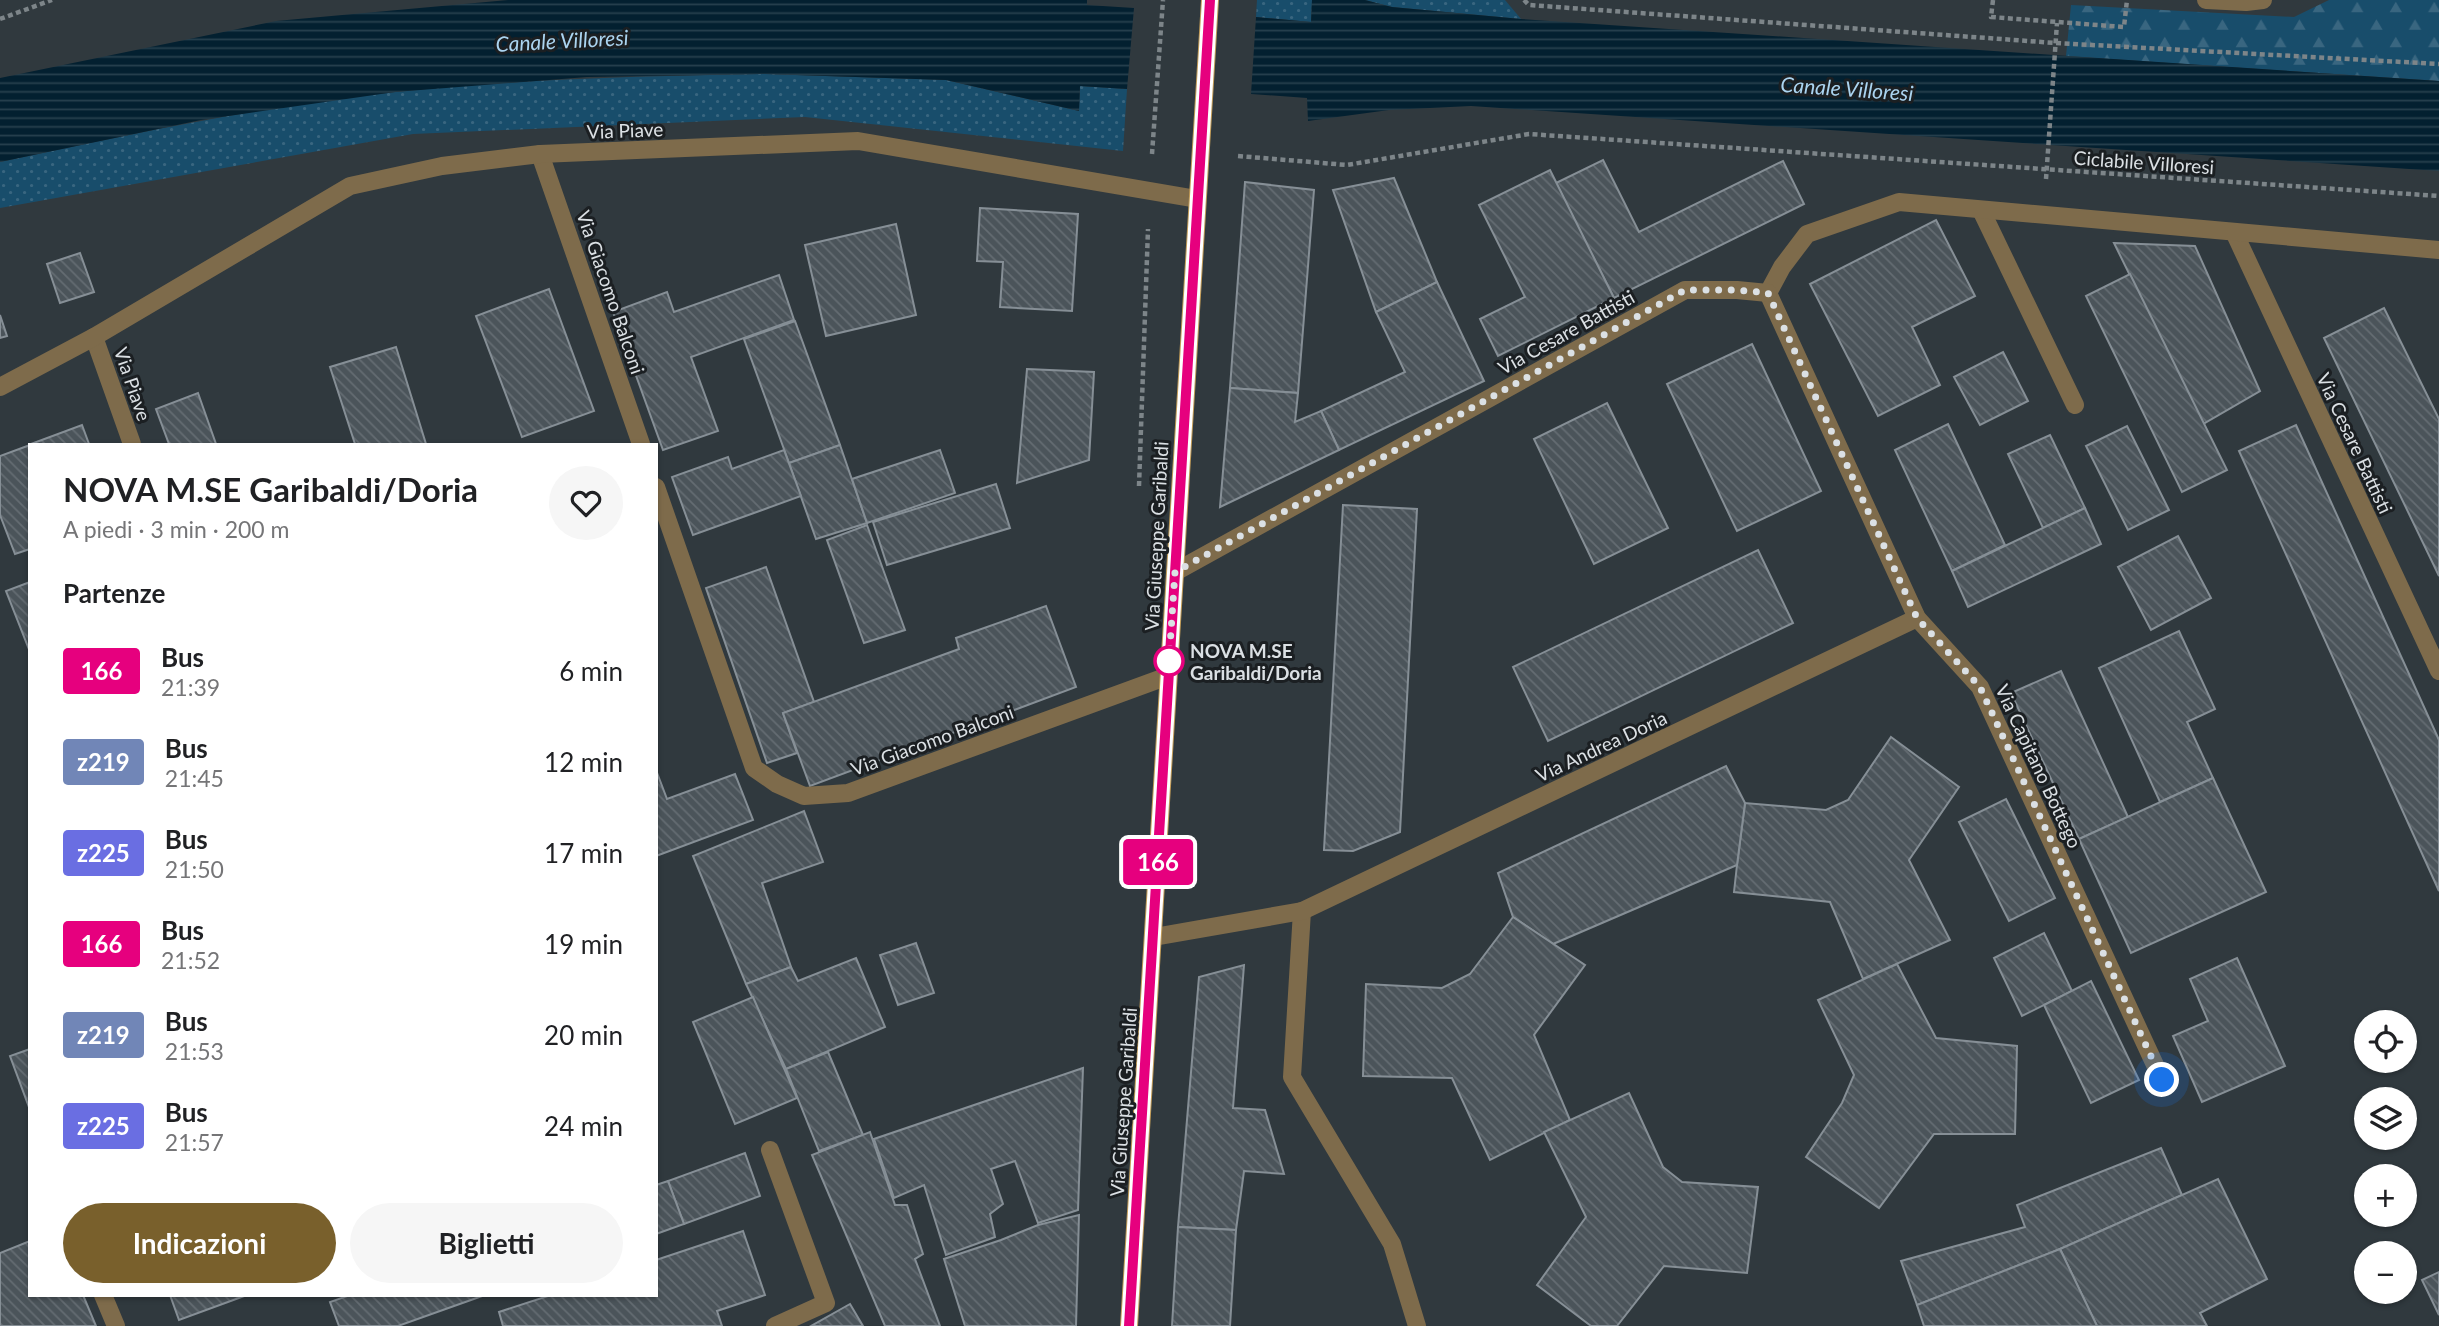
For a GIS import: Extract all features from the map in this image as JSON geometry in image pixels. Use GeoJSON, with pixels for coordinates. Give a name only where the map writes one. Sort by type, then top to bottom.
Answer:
{"type":"FeatureCollection","features":[{"type":"Feature","properties":{"kind":"main road","name":"Via Giuseppe Garibaldi"},"geometry":{"type":"LineString","coordinates":[[1129,1326],[1210,0]]}},
{"type":"Feature","properties":{"kind":"street"},"geometry":{"type":"LineString","coordinates":[[2206,0],[2263,0]]}},
{"type":"Feature","properties":{"kind":"street","name":"Via Piave"},"geometry":{"type":"LineString","coordinates":[[0,387],[94,337],[350,186],[442,166],[540,154],[858,141],[1197,199]]}},
{"type":"Feature","properties":{"kind":"street","name":"Via Giacomo Balconi"},"geometry":{"type":"LineString","coordinates":[[540,154],[641,443]]}},
{"type":"Feature","properties":{"kind":"street"},"geometry":{"type":"LineString","coordinates":[[1768,293],[1782,267],[1807,234],[1899,202],[2439,250]]}},
{"type":"Feature","properties":{"kind":"street"},"geometry":{"type":"LineString","coordinates":[[1981,210],[2075,405]]}},
{"type":"Feature","properties":{"kind":"street","name":"Via Cesare Battisti"},"geometry":{"type":"LineString","coordinates":[[2234,232],[2439,671]]}},
{"type":"Feature","properties":{"kind":"street","name":"Via Cesare Battisti"},"geometry":{"type":"LineString","coordinates":[[1175,572],[1685,290],[1768,293]]}},
{"type":"Feature","properties":{"kind":"street","name":"Via Capitano Bottego"},"geometry":{"type":"LineString","coordinates":[[1768,293],[1917,618],[1980,687],[2162,1080]]}},
{"type":"Feature","properties":{"kind":"street","name":"Via Piave"},"geometry":{"type":"LineString","coordinates":[[94,337],[132,443]]}},
{"type":"Feature","properties":{"kind":"street","name":"Via Giacomo Balconi"},"geometry":{"type":"LineString","coordinates":[[658,493],[754,768],[778,784],[804,796],[848,793],[1168,676]]}},
{"type":"Feature","properties":{"kind":"street","name":"Via Andrea Doria"},"geometry":{"type":"LineString","coordinates":[[1154,937],[1302,911],[1917,618]]}},
{"type":"Feature","properties":{"kind":"street"},"geometry":{"type":"LineString","coordinates":[[1302,911],[1292,1077],[1392,1244],[1417,1326]]}},
{"type":"Feature","properties":{"kind":"street"},"geometry":{"type":"LineString","coordinates":[[770,1150],[826,1303],[775,1326]]}},
{"type":"Feature","properties":{"kind":"street"},"geometry":{"type":"LineString","coordinates":[[104,1297],[116,1326]]}},
{"type":"Feature","properties":{"kind":"path"},"geometry":{"type":"LineString","coordinates":[[0,19],[39,1],[52,0]]}},
{"type":"Feature","properties":{"kind":"path"},"geometry":{"type":"LineString","coordinates":[[1163,0],[1152,148],[1347,165],[1529,134],[2047,169]]}},
{"type":"Feature","properties":{"kind":"path"},"geometry":{"type":"LineString","coordinates":[[1524,0],[1528,5],[2056,43],[2439,64]]}},
{"type":"Feature","properties":{"kind":"path"},"geometry":{"type":"LineString","coordinates":[[1993,0],[1991,17],[2124,27],[2127,0]]}},
{"type":"Feature","properties":{"kind":"path","name":"Ciclabile Villoresi"},"geometry":{"type":"LineString","coordinates":[[2057,23],[2047,169],[2439,196]]}},
{"type":"Feature","properties":{"kind":"green space"},"geometry":{"type":"Polygon","coordinates":[[[1257,0],[1312,0],[1311,22],[1256,17],[1257,0]]]}},
{"type":"Feature","properties":{"kind":"green space"},"geometry":{"type":"Polygon","coordinates":[[[1365,0],[1505,0],[1521,19],[1392,7],[1365,0]]]}},
{"type":"Feature","properties":{"kind":"green space"},"geometry":{"type":"Polygon","coordinates":[[[2329,0],[2439,0],[2439,81],[2066,56],[2071,5],[2294,17],[2329,0]]]}},
{"type":"Feature","properties":{"kind":"green space"},"geometry":{"type":"Polygon","coordinates":[[[765,74],[946,80],[1079,111],[1080,86],[1127,89],[1123,151],[805,117],[413,134],[0,208],[0,162],[246,113],[396,92],[488,84],[765,74]]]}},
{"type":"Feature","properties":{"kind":"water","name":"Canale Villoresi"},"geometry":{"type":"Polygon","coordinates":[[[508,0],[1087,0],[1087,5],[1134,8],[1127,89],[1080,86],[1079,111],[946,80],[765,74],[587,77],[395,92],[201,120],[0,162],[0,78],[276,21],[508,0]]]}},
{"type":"Feature","properties":{"kind":"water","name":"Canale Villoresi"},"geometry":{"type":"Polygon","coordinates":[[[1312,0],[1365,0],[1392,7],[1521,19],[2439,81],[2439,171],[1471,106],[1389,110],[1308,121],[1307,98],[1251,94],[1256,17],[1311,22],[1312,0]]]}},
{"type":"Feature","properties":{"kind":"building"},"geometry":{"type":"Polygon","coordinates":[[[1603,160],[1639,232],[1783,161],[1804,204],[1614,298],[1556,183],[1603,160]]]}},
{"type":"Feature","properties":{"kind":"building"},"geometry":{"type":"Polygon","coordinates":[[[1550,170],[1614,298],[1498,356],[1480,319],[1525,297],[1479,205],[1550,170]]]}},
{"type":"Feature","properties":{"kind":"building"},"geometry":{"type":"Polygon","coordinates":[[[1394,178],[1437,282],[1376,312],[1333,190],[1394,178]]]}},
{"type":"Feature","properties":{"kind":"building"},"geometry":{"type":"Polygon","coordinates":[[[1245,182],[1314,190],[1298,393],[1230,388],[1245,182]]]}},
{"type":"Feature","properties":{"kind":"building"},"geometry":{"type":"Polygon","coordinates":[[[980,208],[1078,214],[1072,311],[1000,307],[1003,262],[977,261],[980,208]]]}},
{"type":"Feature","properties":{"kind":"building"},"geometry":{"type":"Polygon","coordinates":[[[1936,220],[1975,296],[1912,327],[1940,385],[1878,416],[1810,284],[1936,220]]]}},
{"type":"Feature","properties":{"kind":"building"},"geometry":{"type":"Polygon","coordinates":[[[896,224],[916,315],[826,336],[805,245],[896,224]]]}},
{"type":"Feature","properties":{"kind":"building"},"geometry":{"type":"Polygon","coordinates":[[[2114,243],[2195,246],[2260,391],[2203,424],[2114,243]]]}},
{"type":"Feature","properties":{"kind":"building"},"geometry":{"type":"Polygon","coordinates":[[[80,253],[94,292],[60,303],[47,264],[80,253]]]}},
{"type":"Feature","properties":{"kind":"building"},"geometry":{"type":"Polygon","coordinates":[[[2130,274],[2227,470],[2182,492],[2086,296],[2130,274]]]}},
{"type":"Feature","properties":{"kind":"building"},"geometry":{"type":"Polygon","coordinates":[[[779,275],[794,320],[691,357],[718,431],[663,450],[613,312],[667,292],[674,312],[779,275]]]}},
{"type":"Feature","properties":{"kind":"building"},"geometry":{"type":"Polygon","coordinates":[[[1437,282],[1484,381],[1339,450],[1321,411],[1405,372],[1376,312],[1437,282]]]}},
{"type":"Feature","properties":{"kind":"building"},"geometry":{"type":"Polygon","coordinates":[[[549,289],[594,411],[522,437],[476,316],[549,289]]]}},
{"type":"Feature","properties":{"kind":"building"},"geometry":{"type":"Polygon","coordinates":[[[2384,308],[2439,419],[2439,576],[2324,338],[2384,308]]]}},
{"type":"Feature","properties":{"kind":"building"},"geometry":{"type":"Polygon","coordinates":[[[0,315],[7,336],[0,338],[0,315]]]}},
{"type":"Feature","properties":{"kind":"building"},"geometry":{"type":"Polygon","coordinates":[[[795,321],[840,445],[789,463],[744,339],[795,321]]]}},
{"type":"Feature","properties":{"kind":"building"},"geometry":{"type":"Polygon","coordinates":[[[1752,344],[1821,491],[1737,531],[1667,384],[1752,344]]]}},
{"type":"Feature","properties":{"kind":"building"},"geometry":{"type":"Polygon","coordinates":[[[396,347],[426,443],[355,443],[330,367],[396,347]]]}},
{"type":"Feature","properties":{"kind":"building"},"geometry":{"type":"Polygon","coordinates":[[[2003,352],[2028,401],[1980,425],[1954,377],[2003,352]]]}},
{"type":"Feature","properties":{"kind":"building"},"geometry":{"type":"Polygon","coordinates":[[[1027,369],[1094,372],[1089,460],[1017,483],[1027,369]]]}},
{"type":"Feature","properties":{"kind":"building"},"geometry":{"type":"Polygon","coordinates":[[[1230,388],[1298,393],[1295,422],[1321,411],[1339,450],[1220,507],[1230,388]]]}},
{"type":"Feature","properties":{"kind":"building"},"geometry":{"type":"Polygon","coordinates":[[[198,393],[216,443],[169,443],[156,409],[198,393]]]}},
{"type":"Feature","properties":{"kind":"building"},"geometry":{"type":"Polygon","coordinates":[[[1607,403],[1668,528],[1594,564],[1534,439],[1607,403]]]}},
{"type":"Feature","properties":{"kind":"building"},"geometry":{"type":"Polygon","coordinates":[[[1948,424],[2005,545],[1952,571],[1895,450],[1948,424]]]}},
{"type":"Feature","properties":{"kind":"building"},"geometry":{"type":"Polygon","coordinates":[[[82,425],[89,443],[34,443],[82,425]]]}},
{"type":"Feature","properties":{"kind":"building"},"geometry":{"type":"Polygon","coordinates":[[[2296,425],[2439,740],[2439,891],[2239,451],[2296,425]]]}},
{"type":"Feature","properties":{"kind":"building"},"geometry":{"type":"Polygon","coordinates":[[[2127,426],[2169,510],[2128,530],[2086,446],[2127,426]]]}},
{"type":"Feature","properties":{"kind":"building"},"geometry":{"type":"Polygon","coordinates":[[[2050,435],[2085,508],[2043,528],[2008,454],[2050,435]]]}},
{"type":"Feature","properties":{"kind":"building"},"geometry":{"type":"Polygon","coordinates":[[[840,445],[867,523],[816,539],[789,463],[840,445]]]}},
{"type":"Feature","properties":{"kind":"building"},"geometry":{"type":"Polygon","coordinates":[[[28,446],[28,550],[15,554],[0,515],[0,456],[28,446]]]}},
{"type":"Feature","properties":{"kind":"building"},"geometry":{"type":"Polygon","coordinates":[[[784,450],[801,496],[693,535],[672,477],[728,457],[732,469],[784,450]]]}},
{"type":"Feature","properties":{"kind":"building"},"geometry":{"type":"Polygon","coordinates":[[[940,450],[955,493],[867,523],[852,479],[940,450]]]}},
{"type":"Feature","properties":{"kind":"building"},"geometry":{"type":"Polygon","coordinates":[[[996,484],[1010,528],[887,565],[873,522],[996,484]]]}},
{"type":"Feature","properties":{"kind":"building"},"geometry":{"type":"Polygon","coordinates":[[[1343,505],[1417,509],[1400,832],[1353,851],[1324,850],[1343,505]]]}},
{"type":"Feature","properties":{"kind":"building"},"geometry":{"type":"Polygon","coordinates":[[[2085,508],[2101,544],[1968,607],[1952,571],[2085,508]]]}},
{"type":"Feature","properties":{"kind":"building"},"geometry":{"type":"Polygon","coordinates":[[[867,525],[905,630],[864,643],[827,540],[867,525]]]}},
{"type":"Feature","properties":{"kind":"building"},"geometry":{"type":"Polygon","coordinates":[[[2178,536],[2211,598],[2151,630],[2118,567],[2178,536]]]}},
{"type":"Feature","properties":{"kind":"building"},"geometry":{"type":"Polygon","coordinates":[[[1758,550],[1793,623],[1548,741],[1513,667],[1758,550]]]}},
{"type":"Feature","properties":{"kind":"building"},"geometry":{"type":"Polygon","coordinates":[[[766,567],[814,702],[783,713],[797,753],[767,763],[706,588],[766,567]]]}},
{"type":"Feature","properties":{"kind":"building"},"geometry":{"type":"Polygon","coordinates":[[[28,583],[28,647],[6,591],[28,583]]]}},
{"type":"Feature","properties":{"kind":"building"},"geometry":{"type":"Polygon","coordinates":[[[1046,606],[1076,687],[810,786],[783,713],[959,649],[956,638],[1046,606]]]}},
{"type":"Feature","properties":{"kind":"building"},"geometry":{"type":"Polygon","coordinates":[[[2179,631],[2215,709],[2187,722],[2213,778],[2160,802],[2099,668],[2179,631]]]}},
{"type":"Feature","properties":{"kind":"building"},"geometry":{"type":"Polygon","coordinates":[[[2061,671],[2128,817],[2079,839],[2011,693],[2061,671]]]}},
{"type":"Feature","properties":{"kind":"building"},"geometry":{"type":"Polygon","coordinates":[[[1891,737],[1959,787],[1909,860],[1950,940],[1863,979],[1830,902],[1734,892],[1737,865],[1745,803],[1826,810],[1848,800],[1891,737]]]}},
{"type":"Feature","properties":{"kind":"building"},"geometry":{"type":"Polygon","coordinates":[[[1726,766],[1745,803],[1737,865],[1553,944],[1513,917],[1498,873],[1726,766]]]}},
{"type":"Feature","properties":{"kind":"building"},"geometry":{"type":"Polygon","coordinates":[[[735,774],[753,820],[658,855],[658,775],[667,799],[735,774]]]}},
{"type":"Feature","properties":{"kind":"building"},"geometry":{"type":"Polygon","coordinates":[[[2213,778],[2266,892],[2131,953],[2079,839],[2213,778]]]}},
{"type":"Feature","properties":{"kind":"building"},"geometry":{"type":"Polygon","coordinates":[[[2006,799],[2055,898],[2009,921],[1959,822],[2006,799]]]}},
{"type":"Feature","properties":{"kind":"building"},"geometry":{"type":"Polygon","coordinates":[[[804,811],[823,862],[762,883],[791,967],[746,984],[693,856],[804,811]]]}},
{"type":"Feature","properties":{"kind":"building"},"geometry":{"type":"Polygon","coordinates":[[[1513,917],[1585,965],[1534,1035],[1570,1120],[1490,1160],[1452,1078],[1363,1076],[1366,984],[1442,988],[1470,974],[1513,917]]]}},
{"type":"Feature","properties":{"kind":"building"},"geometry":{"type":"Polygon","coordinates":[[[2044,933],[2072,991],[2022,1016],[1994,958],[2044,933]]]}},
{"type":"Feature","properties":{"kind":"building"},"geometry":{"type":"Polygon","coordinates":[[[916,943],[934,993],[898,1005],[880,955],[916,943]]]}},
{"type":"Feature","properties":{"kind":"building"},"geometry":{"type":"Polygon","coordinates":[[[856,958],[885,1027],[786,1069],[746,984],[791,967],[798,981],[856,958]]]}},
{"type":"Feature","properties":{"kind":"building"},"geometry":{"type":"Polygon","coordinates":[[[2237,958],[2285,1066],[2202,1102],[2173,1036],[2208,1021],[2190,979],[2237,958]]]}},
{"type":"Feature","properties":{"kind":"building"},"geometry":{"type":"Polygon","coordinates":[[[1897,964],[1936,1038],[2017,1046],[2015,1134],[1934,1134],[1879,1208],[1806,1157],[1842,1103],[1854,1075],[1818,1000],[1897,964]]]}},
{"type":"Feature","properties":{"kind":"building"},"geometry":{"type":"Polygon","coordinates":[[[1244,965],[1233,1108],[1265,1110],[1284,1174],[1244,1171],[1236,1230],[1178,1227],[1199,977],[1244,965]]]}},
{"type":"Feature","properties":{"kind":"building"},"geometry":{"type":"Polygon","coordinates":[[[2091,981],[2139,1080],[2091,1103],[2044,1005],[2091,981]]]}},
{"type":"Feature","properties":{"kind":"building"},"geometry":{"type":"Polygon","coordinates":[[[753,997],[797,1098],[735,1124],[693,1022],[753,997]]]}},
{"type":"Feature","properties":{"kind":"building"},"geometry":{"type":"Polygon","coordinates":[[[28,1050],[28,1105],[10,1056],[28,1050]]]}},
{"type":"Feature","properties":{"kind":"building"},"geometry":{"type":"Polygon","coordinates":[[[828,1052],[863,1135],[819,1151],[786,1069],[828,1052]]]}},
{"type":"Feature","properties":{"kind":"building"},"geometry":{"type":"Polygon","coordinates":[[[1083,1068],[1078,1210],[1038,1223],[1015,1161],[991,1169],[1003,1204],[990,1214],[995,1237],[946,1255],[924,1185],[894,1198],[874,1139],[1083,1068]]]}},
{"type":"Feature","properties":{"kind":"building"},"geometry":{"type":"Polygon","coordinates":[[[1629,1093],[1663,1167],[1682,1182],[1758,1187],[1747,1273],[1664,1266],[1617,1326],[1591,1326],[1537,1285],[1586,1217],[1544,1132],[1629,1093]]]}},
{"type":"Feature","properties":{"kind":"building"},"geometry":{"type":"Polygon","coordinates":[[[870,1132],[895,1205],[907,1205],[923,1254],[915,1259],[940,1326],[885,1326],[812,1155],[870,1132]]]}},
{"type":"Feature","properties":{"kind":"building"},"geometry":{"type":"Polygon","coordinates":[[[2161,1148],[2182,1195],[2060,1249],[1917,1305],[1901,1261],[2025,1227],[2017,1205],[2161,1148]]]}},
{"type":"Feature","properties":{"kind":"building"},"geometry":{"type":"Polygon","coordinates":[[[745,1153],[760,1196],[684,1224],[668,1181],[745,1153]]]}},
{"type":"Feature","properties":{"kind":"building"},"geometry":{"type":"Polygon","coordinates":[[[2218,1179],[2267,1279],[2200,1313],[2207,1326],[2097,1326],[2060,1249],[2218,1179]]]}},
{"type":"Feature","properties":{"kind":"building"},"geometry":{"type":"Polygon","coordinates":[[[668,1181],[684,1224],[658,1233],[658,1184],[668,1181]]]}},
{"type":"Feature","properties":{"kind":"building"},"geometry":{"type":"Polygon","coordinates":[[[1079,1215],[1076,1326],[965,1326],[944,1259],[1038,1225],[1079,1215]]]}},
{"type":"Feature","properties":{"kind":"building"},"geometry":{"type":"Polygon","coordinates":[[[1178,1227],[1236,1230],[1230,1326],[1172,1326],[1178,1227]]]}},
{"type":"Feature","properties":{"kind":"building"},"geometry":{"type":"Polygon","coordinates":[[[743,1231],[765,1295],[717,1311],[722,1326],[503,1326],[499,1312],[545,1297],[658,1297],[658,1259],[743,1231]]]}},
{"type":"Feature","properties":{"kind":"building"},"geometry":{"type":"Polygon","coordinates":[[[28,1242],[28,1297],[84,1297],[96,1326],[0,1326],[0,1253],[28,1242]]]}},
{"type":"Feature","properties":{"kind":"building"},"geometry":{"type":"Polygon","coordinates":[[[2060,1249],[2097,1326],[1924,1326],[1917,1305],[2060,1249]]]}},
{"type":"Feature","properties":{"kind":"building"},"geometry":{"type":"Polygon","coordinates":[[[2439,1272],[2439,1315],[2422,1280],[2439,1272]]]}},
{"type":"Feature","properties":{"kind":"building"},"geometry":{"type":"Polygon","coordinates":[[[171,1297],[242,1297],[179,1320],[171,1297]]]}},
{"type":"Feature","properties":{"kind":"building"},"geometry":{"type":"Polygon","coordinates":[[[344,1297],[479,1297],[398,1326],[339,1326],[330,1302],[344,1297]]]}},
{"type":"Feature","properties":{"kind":"building"},"geometry":{"type":"Polygon","coordinates":[[[850,1304],[863,1326],[811,1326],[850,1304]]]}},
{"type":"Feature","properties":{"kind":"bus line","name":"166"},"geometry":{"type":"LineString","coordinates":[[1129,1326],[1210,0]]}},
{"type":"Feature","properties":{"kind":"place","name":"NOVA M.SE Garibaldi/Doria"},"geometry":{"type":"Point","coordinates":[1169,661]}},
{"type":"Feature","properties":{"kind":"route"},"geometry":{"type":"LineString","coordinates":[[1169,661],[1175,572],[1685,290],[1768,293],[1917,618],[1980,687],[2162,1080]]}}]}
